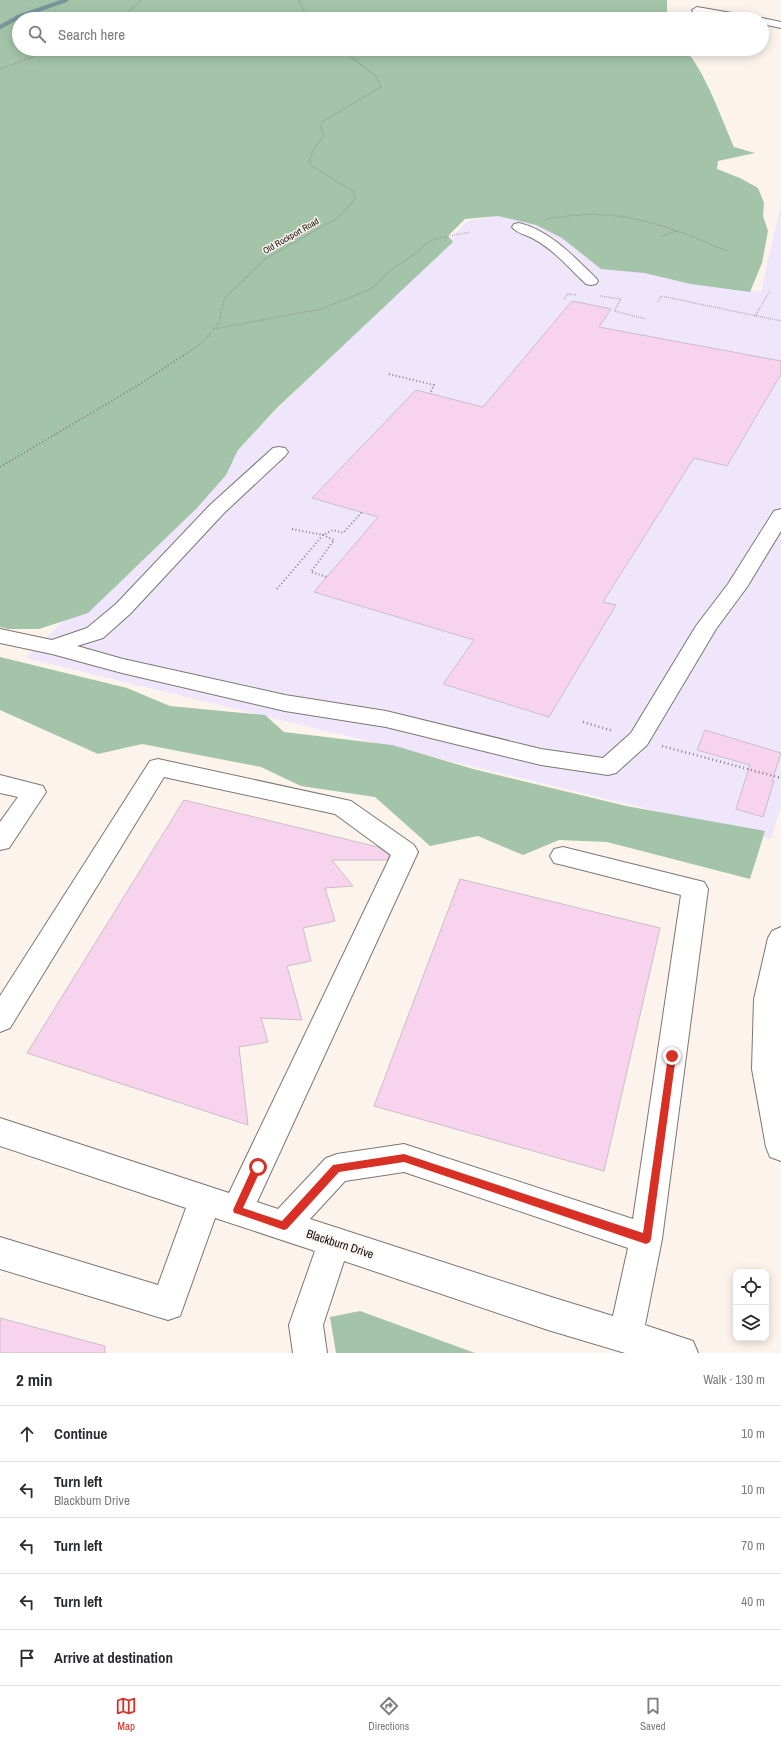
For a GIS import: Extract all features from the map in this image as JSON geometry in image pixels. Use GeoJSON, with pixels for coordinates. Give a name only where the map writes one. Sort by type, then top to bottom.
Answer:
{"type":"FeatureCollection","features":[{"type":"Feature","properties":{"kind":"street"},"geometry":{"type":"LineString","coordinates":[[693,0],[698,12]]}},
{"type":"Feature","properties":{"kind":"street"},"geometry":{"type":"LineString","coordinates":[[769,22],[781,25]]}},
{"type":"Feature","properties":{"kind":"street"},"geometry":{"type":"LineString","coordinates":[[519,228],[530,231],[549,241],[592,281]]}},
{"type":"Feature","properties":{"kind":"street"},"geometry":{"type":"LineString","coordinates":[[53,647],[95,633],[123,609],[217,509],[279,452]]}},
{"type":"Feature","properties":{"kind":"street"},"geometry":{"type":"LineString","coordinates":[[0,636],[53,647],[144,671],[285,703],[386,719],[540,758],[608,767],[639,739],[707,626],[736,587],[781,515]]}},
{"type":"Feature","properties":{"kind":"street"},"geometry":{"type":"LineString","coordinates":[[0,1020],[158,767],[342,807],[405,852],[238,1210]]}},
{"type":"Feature","properties":{"kind":"street"},"geometry":{"type":"LineString","coordinates":[[0,784],[34,792],[0,841]]}},
{"type":"Feature","properties":{"kind":"street"},"geometry":{"type":"LineString","coordinates":[[562,856],[695,889],[646,1239],[626,1336]]}},
{"type":"Feature","properties":{"kind":"street"},"geometry":{"type":"LineString","coordinates":[[781,938],[768,999],[766,1069],[781,1147]]}},
{"type":"Feature","properties":{"kind":"street","name":"Blackburn Drive"},"geometry":{"type":"LineString","coordinates":[[2,1138],[238,1210],[540,1310],[681,1353]]}},
{"type":"Feature","properties":{"kind":"street"},"geometry":{"type":"LineString","coordinates":[[284,1226],[337,1168],[404,1158],[646,1239]]}},
{"type":"Feature","properties":{"kind":"street"},"geometry":{"type":"LineString","coordinates":[[0,1253],[168,1304],[205,1200]]}},
{"type":"Feature","properties":{"kind":"street"},"geometry":{"type":"LineString","coordinates":[[310,1353],[306,1325],[334,1242]]}},
{"type":"Feature","properties":{"kind":"path"},"geometry":{"type":"LineString","coordinates":[[35,12],[69,0]]}},
{"type":"Feature","properties":{"kind":"path"},"geometry":{"type":"LineString","coordinates":[[129,12],[142,0]]}},
{"type":"Feature","properties":{"kind":"path"},"geometry":{"type":"LineString","coordinates":[[299,0],[305,12]]}},
{"type":"Feature","properties":{"kind":"path"},"geometry":{"type":"LineString","coordinates":[[0,29],[12,22]]}},
{"type":"Feature","properties":{"kind":"path"},"geometry":{"type":"LineString","coordinates":[[0,69],[35,56]]}},
{"type":"Feature","properties":{"kind":"path","name":"Old Rockport Road"},"geometry":{"type":"LineString","coordinates":[[0,467],[137,386],[203,342],[219,323],[224,299],[265,259],[339,217],[354,198],[353,191],[313,167],[309,160],[315,147],[324,136],[321,128],[322,122],[381,87],[377,77],[349,56]]}},
{"type":"Feature","properties":{"kind":"path"},"geometry":{"type":"LineString","coordinates":[[519,228],[531,222],[555,217],[610,215],[625,216],[676,231],[727,251]]}},
{"type":"Feature","properties":{"kind":"path"},"geometry":{"type":"LineString","coordinates":[[662,236],[676,231]]}},
{"type":"Feature","properties":{"kind":"path"},"geometry":{"type":"LineString","coordinates":[[213,330],[321,309],[371,289],[392,269],[418,252],[427,242],[438,238],[470,232]]}},
{"type":"Feature","properties":{"kind":"path"},"geometry":{"type":"LineString","coordinates":[[755,316],[770,291]]}},
{"type":"Feature","properties":{"kind":"path"},"geometry":{"type":"LineString","coordinates":[[658,302],[661,296],[781,321]]}},
{"type":"Feature","properties":{"kind":"path"},"geometry":{"type":"LineString","coordinates":[[614,311],[646,319]]}},
{"type":"Feature","properties":{"kind":"path"},"geometry":{"type":"LineString","coordinates":[[389,374],[434,385],[430,394]]}},
{"type":"Feature","properties":{"kind":"path"},"geometry":{"type":"LineString","coordinates":[[277,589],[323,535],[333,530],[343,533],[362,512]]}},
{"type":"Feature","properties":{"kind":"path"},"geometry":{"type":"LineString","coordinates":[[292,529],[323,535],[334,540],[311,572],[327,577]]}},
{"type":"Feature","properties":{"kind":"path"},"geometry":{"type":"LineString","coordinates":[[583,722],[781,778]]}},
{"type":"Feature","properties":{"kind":"shaded area"},"geometry":{"type":"Polygon","coordinates":[[[781,203],[781,806],[771,839],[26,658],[468,221],[524,211],[599,263],[761,292],[781,203]]]}},
{"type":"Feature","properties":{"kind":"green space"},"geometry":{"type":"Polygon","coordinates":[[[0,0],[667,0],[667,12],[12,12],[12,56],[689,56],[699,69],[705,81],[734,147],[755,153],[718,161],[717,169],[740,178],[758,188],[764,203],[763,216],[768,231],[762,263],[750,292],[691,284],[644,273],[601,269],[562,238],[536,225],[498,216],[465,219],[448,236],[453,242],[277,408],[238,450],[226,475],[197,508],[88,613],[39,629],[8,629],[0,627],[0,0]]]}},
{"type":"Feature","properties":{"kind":"green space"},"geometry":{"type":"Polygon","coordinates":[[[0,657],[127,688],[170,706],[265,715],[284,732],[392,745],[473,769],[626,806],[765,831],[750,879],[607,842],[559,840],[523,855],[478,836],[430,846],[375,797],[301,786],[261,767],[142,744],[98,754],[0,710],[0,657]]]}},
{"type":"Feature","properties":{"kind":"green space"},"geometry":{"type":"Polygon","coordinates":[[[360,1311],[475,1353],[336,1353],[330,1317],[360,1311]]]}},
{"type":"Feature","properties":{"kind":"building"},"geometry":{"type":"Polygon","coordinates":[[[572,301],[611,309],[599,327],[781,361],[781,374],[727,466],[694,458],[603,602],[616,605],[549,717],[443,684],[474,640],[314,592],[378,517],[312,498],[416,390],[483,407],[572,301]]]}},
{"type":"Feature","properties":{"kind":"building"},"geometry":{"type":"Polygon","coordinates":[[[705,730],[781,753],[763,817],[736,809],[750,765],[697,750],[705,730]]]}},
{"type":"Feature","properties":{"kind":"building"},"geometry":{"type":"Polygon","coordinates":[[[184,800],[378,847],[389,855],[387,860],[332,860],[353,886],[325,888],[335,921],[303,928],[311,961],[287,966],[302,1020],[261,1018],[268,1042],[239,1047],[248,1125],[27,1053],[184,800]]]}},
{"type":"Feature","properties":{"kind":"building"},"geometry":{"type":"Polygon","coordinates":[[[460,879],[660,928],[604,1171],[374,1106],[460,879]]]}},
{"type":"Feature","properties":{"kind":"building"},"geometry":{"type":"Polygon","coordinates":[[[0,1318],[105,1346],[105,1353],[0,1353],[0,1318]]]}},
{"type":"Feature","properties":{"kind":"waterway"},"geometry":{"type":"LineString","coordinates":[[32,12],[66,0]]}},
{"type":"Feature","properties":{"kind":"waterway"},"geometry":{"type":"LineString","coordinates":[[0,27],[12,20]]}},
{"type":"Feature","properties":{"kind":"route"},"geometry":{"type":"LineString","coordinates":[[258,1167],[238,1210],[284,1226],[337,1168],[404,1158],[646,1239],[672,1056]]}}]}
